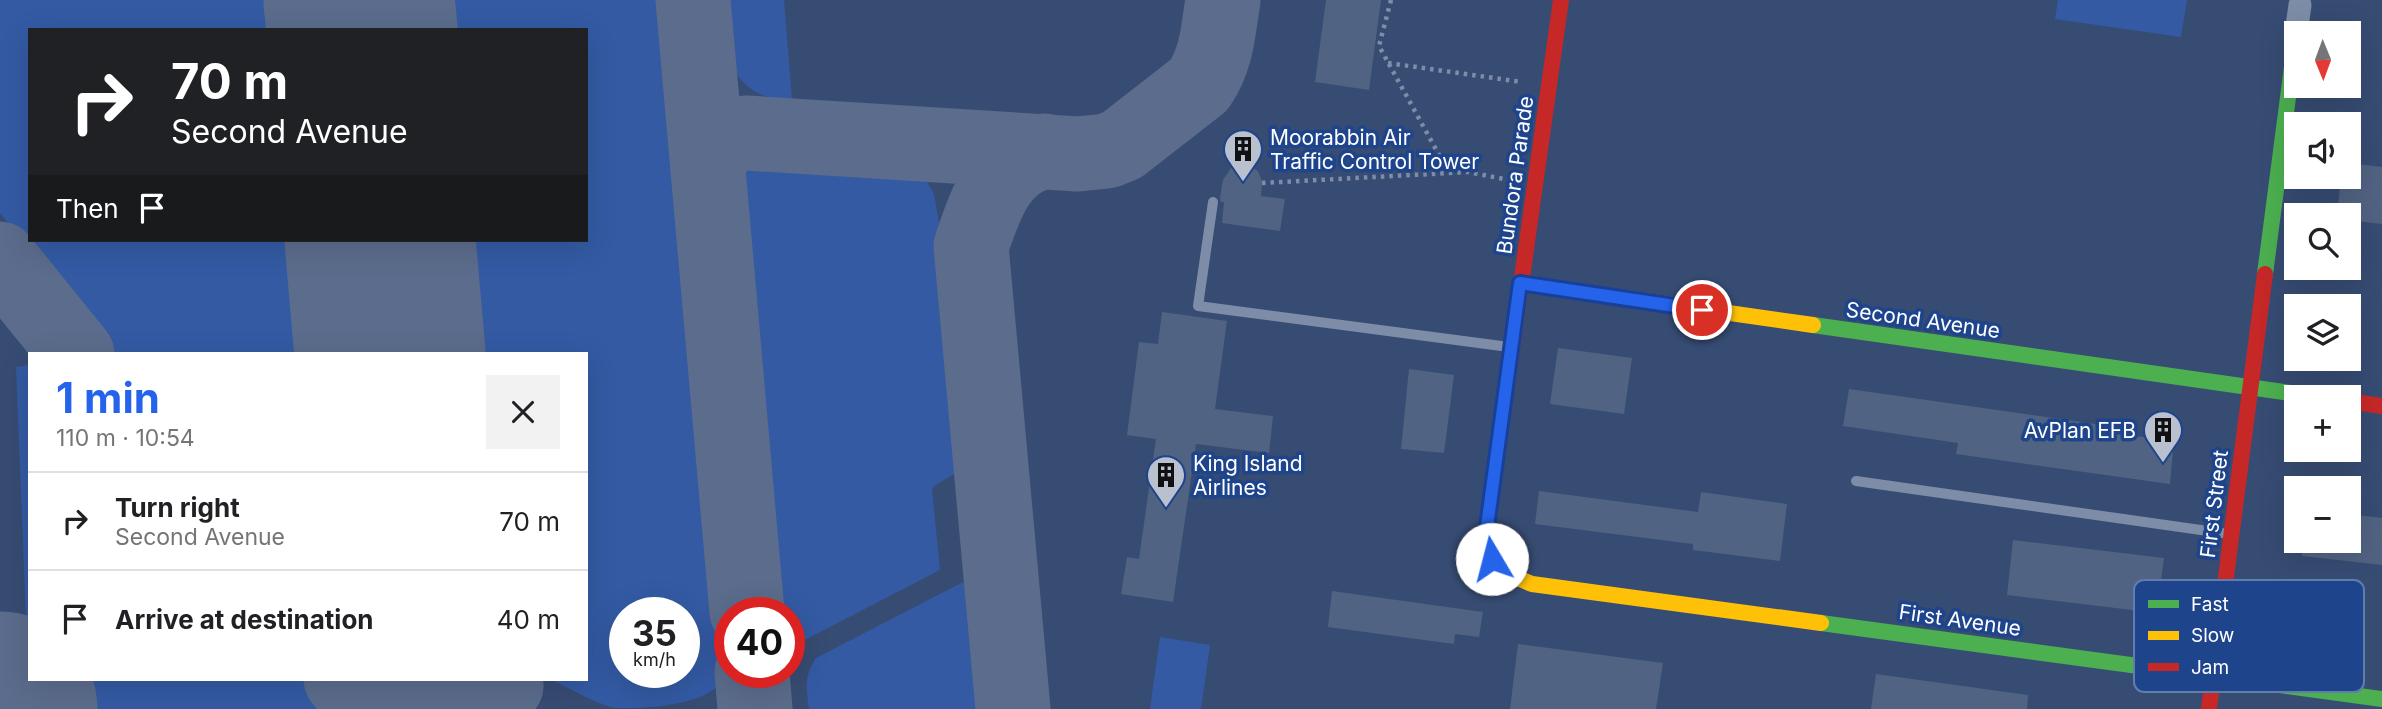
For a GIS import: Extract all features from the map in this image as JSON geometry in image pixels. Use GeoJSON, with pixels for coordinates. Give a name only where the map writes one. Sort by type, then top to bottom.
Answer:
{"type":"FeatureCollection","features":[{"type":"Feature","properties":{"kind":"street","name":"Bundora Parade"},"geometry":{"type":"LineString","coordinates":[[1532,584],[1510,576],[1492,559],[1486,534],[1561,0]]}},
{"type":"Feature","properties":{"kind":"street"},"geometry":{"type":"LineString","coordinates":[[2298,21],[2300,5]]}},
{"type":"Feature","properties":{"kind":"street","name":"First Street"},"geometry":{"type":"LineString","coordinates":[[2226,580],[2288,98]]}},
{"type":"Feature","properties":{"kind":"street","name":"Second Avenue"},"geometry":{"type":"LineString","coordinates":[[1520,283],[2284,392]]}},
{"type":"Feature","properties":{"kind":"street"},"geometry":{"type":"LineString","coordinates":[[2361,403],[2382,406]]}},
{"type":"Feature","properties":{"kind":"street","name":"First Avenue"},"geometry":{"type":"LineString","coordinates":[[1532,584],[2134,664]]}},
{"type":"Feature","properties":{"kind":"street","name":"First Avenue"},"geometry":{"type":"LineString","coordinates":[[2333,692],[2382,699]]}},
{"type":"Feature","properties":{"kind":"lane"},"geometry":{"type":"LineString","coordinates":[[1213,202],[1198,306],[1512,347]]}},
{"type":"Feature","properties":{"kind":"lane"},"geometry":{"type":"LineString","coordinates":[[1856,481],[2232,534]]}},
{"type":"Feature","properties":{"kind":"path"},"geometry":{"type":"LineString","coordinates":[[1391,0],[1379,46],[1449,173]]}},
{"type":"Feature","properties":{"kind":"path"},"geometry":{"type":"LineString","coordinates":[[1387,62],[1549,85]]}},
{"type":"Feature","properties":{"kind":"path"},"geometry":{"type":"LineString","coordinates":[[1262,183],[1468,172],[1535,185]]}},
{"type":"Feature","properties":{"kind":"shaded area"},"geometry":{"type":"Polygon","coordinates":[[[0,0],[305,0],[307,28],[28,28],[28,242],[323,242],[332,352],[113,352],[0,213],[0,0]]]}},
{"type":"Feature","properties":{"kind":"shaded area"},"geometry":{"type":"Polygon","coordinates":[[[419,0],[671,0],[722,597],[714,597],[715,688],[688,701],[641,708],[615,708],[554,681],[588,681],[588,352],[449,352],[439,242],[588,242],[588,28],[421,28],[419,0]]]}},
{"type":"Feature","properties":{"kind":"shaded area"},"geometry":{"type":"Polygon","coordinates":[[[714,0],[784,0],[792,99],[772,98],[756,92],[743,82],[725,53],[719,36],[714,0]]]}},
{"type":"Feature","properties":{"kind":"shaded area"},"geometry":{"type":"Polygon","coordinates":[[[2058,0],[2187,0],[2181,37],[2055,19],[2058,0]]]}},
{"type":"Feature","properties":{"kind":"shaded area"},"geometry":{"type":"Polygon","coordinates":[[[757,158],[907,168],[924,177],[934,194],[941,234],[961,463],[956,472],[932,489],[940,570],[805,640],[805,597],[769,597],[729,184],[732,173],[738,165],[757,158]]]}},
{"type":"Feature","properties":{"kind":"shaded area"},"geometry":{"type":"Polygon","coordinates":[[[28,365],[28,669],[16,367],[28,365]]]}},
{"type":"Feature","properties":{"kind":"shaded area"},"geometry":{"type":"Polygon","coordinates":[[[963,582],[971,606],[983,709],[809,709],[807,682],[809,670],[816,658],[963,582]]]}},
{"type":"Feature","properties":{"kind":"shaded area"},"geometry":{"type":"Polygon","coordinates":[[[1160,637],[1210,645],[1201,709],[1150,709],[1160,637]]]}},
{"type":"Feature","properties":{"kind":"shaded area"},"geometry":{"type":"Polygon","coordinates":[[[38,681],[308,681],[332,709],[60,709],[38,681]]]}},
{"type":"Feature","properties":{"kind":"building"},"geometry":{"type":"Polygon","coordinates":[[[1326,0],[1381,0],[1369,90],[1315,82],[1326,0]]]}},
{"type":"Feature","properties":{"kind":"building"},"geometry":{"type":"Polygon","coordinates":[[[1240,164],[1258,171],[1262,181],[1261,196],[1285,199],[1280,231],[1222,223],[1224,202],[1221,202],[1220,198],[1223,180],[1231,168],[1240,164]]]}},
{"type":"Feature","properties":{"kind":"building"},"geometry":{"type":"Polygon","coordinates":[[[2361,165],[2382,167],[2382,224],[2361,222],[2361,203],[2338,203],[2340,189],[2361,189],[2361,165]]]}},
{"type":"Feature","properties":{"kind":"building"},"geometry":{"type":"Polygon","coordinates":[[[1162,312],[1227,321],[1215,409],[1273,416],[1269,453],[1196,444],[1173,602],[1121,594],[1127,557],[1139,559],[1156,439],[1127,435],[1139,342],[1158,344],[1162,312]]]}},
{"type":"Feature","properties":{"kind":"building"},"geometry":{"type":"Polygon","coordinates":[[[1558,348],[1632,358],[1624,414],[1550,404],[1558,348]]]}},
{"type":"Feature","properties":{"kind":"building"},"geometry":{"type":"Polygon","coordinates":[[[1409,369],[1454,375],[1444,453],[1401,449],[1409,369]]]}},
{"type":"Feature","properties":{"kind":"building"},"geometry":{"type":"Polygon","coordinates":[[[1849,389],[2123,428],[2122,435],[2174,440],[2170,484],[1956,454],[1958,443],[1843,426],[1849,389]]]}},
{"type":"Feature","properties":{"kind":"building"},"geometry":{"type":"Polygon","coordinates":[[[1539,491],[1698,512],[1701,492],[1787,504],[1780,561],[1693,550],[1693,544],[1535,524],[1539,491]]]}},
{"type":"Feature","properties":{"kind":"building"},"geometry":{"type":"Polygon","coordinates":[[[2361,516],[2382,518],[2382,565],[2302,556],[2302,553],[2361,553],[2361,516]]]}},
{"type":"Feature","properties":{"kind":"building"},"geometry":{"type":"Polygon","coordinates":[[[2013,540],[2164,558],[2161,580],[2134,580],[2134,610],[2007,595],[2013,540]]]}},
{"type":"Feature","properties":{"kind":"building"},"geometry":{"type":"Polygon","coordinates":[[[1332,591],[1483,612],[1479,637],[1455,634],[1454,644],[1328,627],[1332,591]]]}},
{"type":"Feature","properties":{"kind":"building"},"geometry":{"type":"Polygon","coordinates":[[[1518,644],[1663,663],[1656,709],[1510,709],[1518,644]]]}},
{"type":"Feature","properties":{"kind":"building"},"geometry":{"type":"Polygon","coordinates":[[[1876,674],[2028,695],[2027,709],[1871,709],[1876,674]]]}},
{"type":"Feature","properties":{"kind":"taxiway"},"geometry":{"type":"LineString","coordinates":[[693,0],[746,597]]}},
{"type":"Feature","properties":{"kind":"taxiway"},"geometry":{"type":"LineString","coordinates":[[708,170],[716,148],[724,139],[747,133],[1078,154],[1107,151],[1122,145],[1199,85],[1213,55],[1223,0]]}},
{"type":"Feature","properties":{"kind":"taxiway"},"geometry":{"type":"LineString","coordinates":[[1013,709],[971,246],[988,201],[1005,175],[1029,156],[1045,151]]}},
{"type":"Feature","properties":{"kind":"taxiway"},"geometry":{"type":"LineString","coordinates":[[0,259],[75,352]]}},
{"type":"Feature","properties":{"kind":"taxiway"},"geometry":{"type":"LineString","coordinates":[[343,681],[365,709]]}},
{"type":"Feature","properties":{"kind":"taxiway"},"geometry":{"type":"LineString","coordinates":[[435,709],[449,693],[466,684],[485,682],[506,686]]}},
{"type":"Feature","properties":{"kind":"taxiway"},"geometry":{"type":"LineString","coordinates":[[753,688],[755,709]]}},
{"type":"Feature","properties":{"kind":"runway"},"geometry":{"type":"LineString","coordinates":[[359,0],[362,28]]}},
{"type":"Feature","properties":{"kind":"runway"},"geometry":{"type":"LineString","coordinates":[[380,242],[390,352]]}},
{"type":"Feature","properties":{"kind":"runway"},"geometry":{"type":"LineString","coordinates":[[418,681],[421,709]]}},
{"type":"Feature","properties":{"kind":"traffic: fast"},"geometry":{"type":"LineString","coordinates":[[2265,274],[2288,98]]}},
{"type":"Feature","properties":{"kind":"traffic: fast"},"geometry":{"type":"LineString","coordinates":[[1813,325],[2284,392]]}},
{"type":"Feature","properties":{"kind":"traffic: fast"},"geometry":{"type":"LineString","coordinates":[[1821,623],[2134,665]]}},
{"type":"Feature","properties":{"kind":"traffic: fast"},"geometry":{"type":"LineString","coordinates":[[2330,692],[2382,699]]}},
{"type":"Feature","properties":{"kind":"traffic: slow"},"geometry":{"type":"LineString","coordinates":[[1520,283],[1813,325]]}},
{"type":"Feature","properties":{"kind":"traffic: slow"},"geometry":{"type":"LineString","coordinates":[[1488,541],[1494,557],[1504,569],[1532,584],[1821,623]]}},
{"type":"Feature","properties":{"kind":"traffic: jam"},"geometry":{"type":"LineString","coordinates":[[1488,541],[1486,534],[1561,0]]}},
{"type":"Feature","properties":{"kind":"traffic: jam"},"geometry":{"type":"LineString","coordinates":[[2226,580],[2265,274]]}},
{"type":"Feature","properties":{"kind":"traffic: jam"},"geometry":{"type":"LineString","coordinates":[[2361,403],[2382,406]]}},
{"type":"Feature","properties":{"kind":"traffic: jam"},"geometry":{"type":"LineString","coordinates":[[2209,709],[2211,692]]}},
{"type":"Feature","properties":{"kind":"place","name":"Moorabbin Air Traffic Control Tower"},"geometry":{"type":"Point","coordinates":[1243,183]}},
{"type":"Feature","properties":{"kind":"place","name":"AvPlan EFB"},"geometry":{"type":"Point","coordinates":[2163,464]}},
{"type":"Feature","properties":{"kind":"place","name":"King Island Airlines"},"geometry":{"type":"Point","coordinates":[1166,509]}},
{"type":"Feature","properties":{"kind":"route"},"geometry":{"type":"LineString","coordinates":[[1492,559],[1486,534],[1520,283],[1702,310]]}}]}
